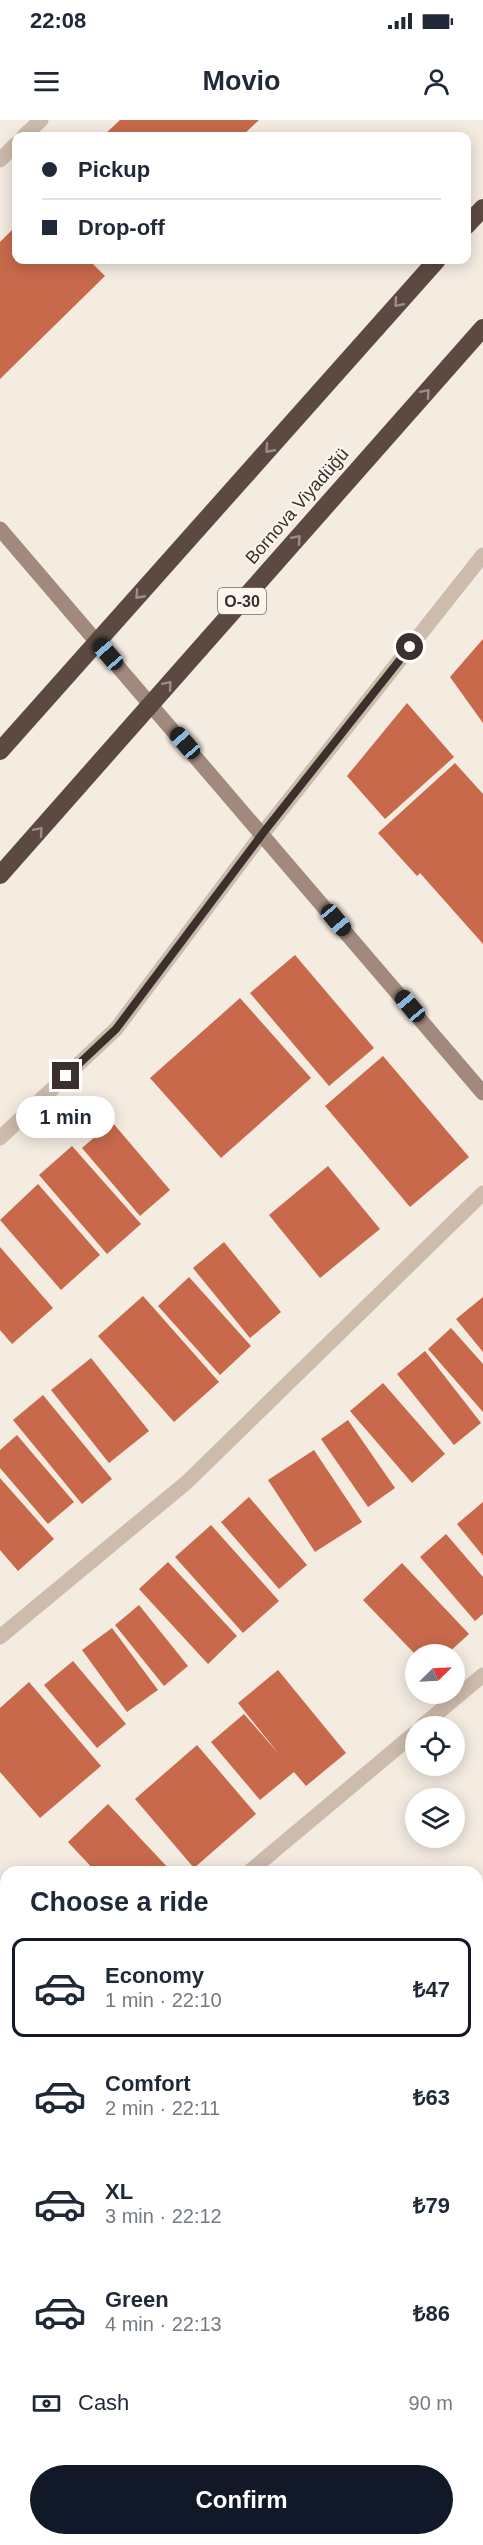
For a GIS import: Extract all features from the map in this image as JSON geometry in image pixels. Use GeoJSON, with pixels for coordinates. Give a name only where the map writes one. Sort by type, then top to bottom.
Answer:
{"type":"FeatureCollection","features":[{"type":"Feature","properties":{"kind":"highway"},"geometry":{"type":"LineString","coordinates":[[471,221],[483,208]]}},
{"type":"Feature","properties":{"kind":"highway"},"geometry":{"type":"LineString","coordinates":[[0,751],[433,264]]}},
{"type":"Feature","properties":{"kind":"highway","name":"Bornova Viyadüğü"},"geometry":{"type":"LineString","coordinates":[[0,875],[483,328]]}},
{"type":"Feature","properties":{"kind":"main road"},"geometry":{"type":"LineString","coordinates":[[0,529],[263,833],[483,1093]]}},
{"type":"Feature","properties":{"kind":"street"},"geometry":{"type":"LineString","coordinates":[[28,132],[42,120]]}},
{"type":"Feature","properties":{"kind":"street"},"geometry":{"type":"LineString","coordinates":[[0,160],[12,148]]}},
{"type":"Feature","properties":{"kind":"street"},"geometry":{"type":"LineString","coordinates":[[0,1138],[116,1029],[263,833],[483,555]]}},
{"type":"Feature","properties":{"kind":"street"},"geometry":{"type":"LineString","coordinates":[[0,1637],[187,1482],[483,1193]]}},
{"type":"Feature","properties":{"kind":"street"},"geometry":{"type":"LineString","coordinates":[[434,1716],[483,1675]]}},
{"type":"Feature","properties":{"kind":"street"},"geometry":{"type":"LineString","coordinates":[[256,1866],[405,1741]]}},
{"type":"Feature","properties":{"kind":"building"},"geometry":{"type":"Polygon","coordinates":[[[120,120],[259,120],[246,132],[107,132],[120,120]]]}},
{"type":"Feature","properties":{"kind":"building"},"geometry":{"type":"Polygon","coordinates":[[[12,230],[12,264],[93,264],[105,276],[0,379],[0,242],[12,230]]]}},
{"type":"Feature","properties":{"kind":"building"},"geometry":{"type":"Polygon","coordinates":[[[483,639],[483,723],[450,677],[483,639]]]}},
{"type":"Feature","properties":{"kind":"building"},"geometry":{"type":"Polygon","coordinates":[[[407,703],[454,757],[385,819],[347,776],[407,703]]]}},
{"type":"Feature","properties":{"kind":"building"},"geometry":{"type":"Polygon","coordinates":[[[455,763],[483,794],[483,944],[420,873],[417,876],[378,833],[455,763]]]}},
{"type":"Feature","properties":{"kind":"building"},"geometry":{"type":"Polygon","coordinates":[[[295,955],[374,1048],[329,1086],[250,993],[295,955]]]}},
{"type":"Feature","properties":{"kind":"building"},"geometry":{"type":"Polygon","coordinates":[[[240,998],[311,1078],[221,1158],[150,1078],[240,998]]]}},
{"type":"Feature","properties":{"kind":"building"},"geometry":{"type":"Polygon","coordinates":[[[383,1056],[469,1157],[410,1207],[325,1106],[383,1056]]]}},
{"type":"Feature","properties":{"kind":"building"},"geometry":{"type":"Polygon","coordinates":[[[112,1122],[170,1190],[140,1216],[82,1148],[112,1122]]]}},
{"type":"Feature","properties":{"kind":"building"},"geometry":{"type":"Polygon","coordinates":[[[72,1146],[141,1224],[107,1254],[39,1175],[72,1146]]]}},
{"type":"Feature","properties":{"kind":"building"},"geometry":{"type":"Polygon","coordinates":[[[328,1166],[380,1229],[320,1278],[269,1215],[328,1166]]]}},
{"type":"Feature","properties":{"kind":"building"},"geometry":{"type":"Polygon","coordinates":[[[38,1184],[100,1255],[61,1290],[0,1220],[38,1184]]]}},
{"type":"Feature","properties":{"kind":"building"},"geometry":{"type":"Polygon","coordinates":[[[224,1242],[281,1312],[250,1338],[193,1268],[224,1242]]]}},
{"type":"Feature","properties":{"kind":"building"},"geometry":{"type":"Polygon","coordinates":[[[0,1247],[53,1308],[12,1344],[0,1330],[0,1247]]]}},
{"type":"Feature","properties":{"kind":"building"},"geometry":{"type":"Polygon","coordinates":[[[189,1277],[251,1346],[220,1375],[158,1306],[189,1277]]]}},
{"type":"Feature","properties":{"kind":"building"},"geometry":{"type":"Polygon","coordinates":[[[143,1296],[219,1382],[174,1422],[98,1336],[143,1296]]]}},
{"type":"Feature","properties":{"kind":"building"},"geometry":{"type":"Polygon","coordinates":[[[483,1297],[483,1352],[456,1319],[483,1297]]]}},
{"type":"Feature","properties":{"kind":"building"},"geometry":{"type":"Polygon","coordinates":[[[451,1328],[483,1364],[483,1412],[428,1349],[451,1328]]]}},
{"type":"Feature","properties":{"kind":"building"},"geometry":{"type":"Polygon","coordinates":[[[425,1351],[481,1423],[454,1445],[397,1374],[425,1351]]]}},
{"type":"Feature","properties":{"kind":"building"},"geometry":{"type":"Polygon","coordinates":[[[91,1358],[149,1431],[109,1463],[51,1390],[91,1358]]]}},
{"type":"Feature","properties":{"kind":"building"},"geometry":{"type":"Polygon","coordinates":[[[383,1383],[445,1454],[412,1483],[350,1411],[383,1383]]]}},
{"type":"Feature","properties":{"kind":"building"},"geometry":{"type":"Polygon","coordinates":[[[43,1395],[112,1479],[82,1504],[13,1420],[43,1395]]]}},
{"type":"Feature","properties":{"kind":"building"},"geometry":{"type":"Polygon","coordinates":[[[348,1420],[395,1488],[368,1507],[321,1439],[348,1420]]]}},
{"type":"Feature","properties":{"kind":"building"},"geometry":{"type":"Polygon","coordinates":[[[17,1435],[74,1502],[48,1524],[0,1468],[0,1450],[17,1435]]]}},
{"type":"Feature","properties":{"kind":"building"},"geometry":{"type":"Polygon","coordinates":[[[314,1450],[362,1522],[315,1552],[268,1480],[314,1450]]]}},
{"type":"Feature","properties":{"kind":"building"},"geometry":{"type":"Polygon","coordinates":[[[0,1478],[54,1539],[18,1571],[0,1550],[0,1478]]]}},
{"type":"Feature","properties":{"kind":"building"},"geometry":{"type":"Polygon","coordinates":[[[249,1497],[307,1565],[279,1589],[221,1522],[249,1497]]]}},
{"type":"Feature","properties":{"kind":"building"},"geometry":{"type":"Polygon","coordinates":[[[483,1502],[483,1556],[457,1524],[483,1502]]]}},
{"type":"Feature","properties":{"kind":"building"},"geometry":{"type":"Polygon","coordinates":[[[211,1525],[279,1601],[243,1633],[175,1557],[211,1525]]]}},
{"type":"Feature","properties":{"kind":"building"},"geometry":{"type":"Polygon","coordinates":[[[446,1534],[483,1577],[483,1614],[475,1621],[420,1557],[446,1534]]]}},
{"type":"Feature","properties":{"kind":"building"},"geometry":{"type":"Polygon","coordinates":[[[168,1562],[237,1636],[208,1664],[139,1589],[168,1562]]]}},
{"type":"Feature","properties":{"kind":"building"},"geometry":{"type":"Polygon","coordinates":[[[402,1563],[469,1634],[458,1644],[405,1644],[363,1600],[402,1563]]]}},
{"type":"Feature","properties":{"kind":"building"},"geometry":{"type":"Polygon","coordinates":[[[139,1605],[188,1666],[164,1686],[115,1625],[139,1605]]]}},
{"type":"Feature","properties":{"kind":"building"},"geometry":{"type":"Polygon","coordinates":[[[112,1628],[158,1690],[127,1712],[82,1650],[112,1628]]]}},
{"type":"Feature","properties":{"kind":"building"},"geometry":{"type":"Polygon","coordinates":[[[73,1661],[126,1724],[97,1748],[44,1685],[73,1661]]]}},
{"type":"Feature","properties":{"kind":"building"},"geometry":{"type":"Polygon","coordinates":[[[278,1670],[346,1753],[306,1786],[294,1772],[260,1800],[211,1742],[244,1714],[279,1754],[238,1703],[278,1670]]]}},
{"type":"Feature","properties":{"kind":"building"},"geometry":{"type":"Polygon","coordinates":[[[29,1682],[101,1766],[40,1818],[0,1772],[0,1708],[29,1682]]]}},
{"type":"Feature","properties":{"kind":"building"},"geometry":{"type":"Polygon","coordinates":[[[197,1745],[256,1814],[196,1866],[192,1866],[135,1799],[197,1745]]]}},
{"type":"Feature","properties":{"kind":"building"},"geometry":{"type":"Polygon","coordinates":[[[108,1804],[166,1866],[90,1866],[68,1842],[108,1804]]]}},
{"type":"Feature","properties":{"kind":"route"},"geometry":{"type":"LineString","coordinates":[[66,1076],[116,1029],[263,833],[410,647]]}}]}
